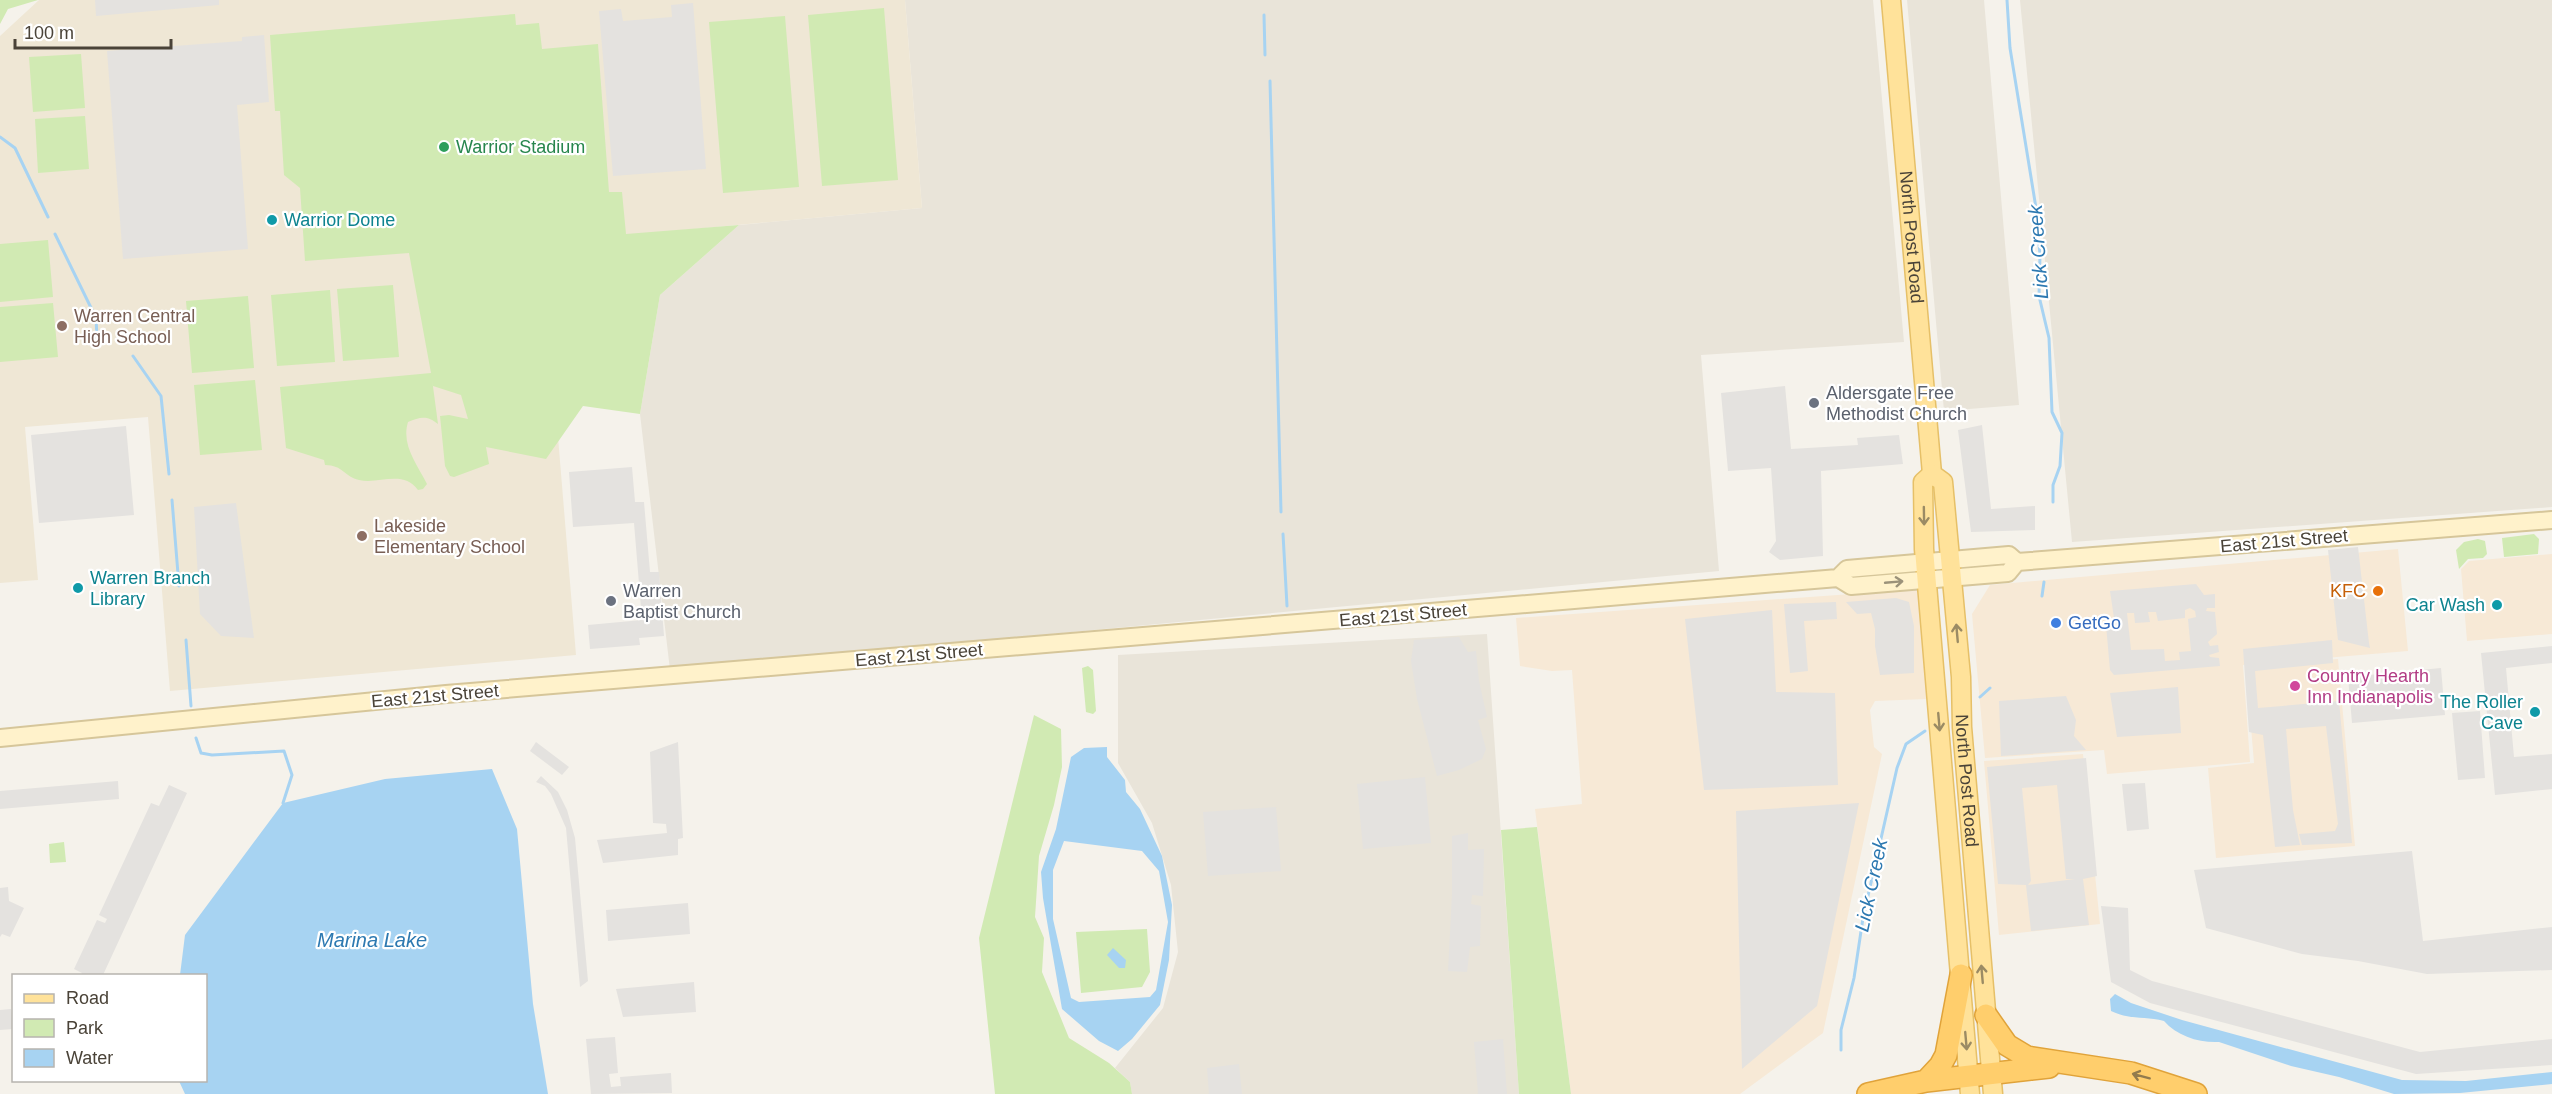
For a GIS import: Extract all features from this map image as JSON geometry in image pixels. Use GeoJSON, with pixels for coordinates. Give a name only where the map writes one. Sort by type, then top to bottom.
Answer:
{"type":"FeatureCollection","features":[{"type":"Feature","properties":{"kind":"highway"},"geometry":{"type":"LineString","coordinates":[[1926,1081],[1940,1066],[1946,1055],[1961,975]]}},
{"type":"Feature","properties":{"kind":"highway"},"geometry":{"type":"LineString","coordinates":[[1986,1015],[2001,1037],[2017,1053],[2026,1057],[2131,1073],[2196,1094]]}},
{"type":"Feature","properties":{"kind":"highway"},"geometry":{"type":"LineString","coordinates":[[1868,1094],[1926,1081],[1970,1086],[1992,1084],[2076,1064]]}},
{"type":"Feature","properties":{"kind":"main road","name":"North Post Road"},"geometry":{"type":"LineString","coordinates":[[1891,0],[1932,474],[1943,482],[1961,677],[1962,727],[1992,1084]]}},
{"type":"Feature","properties":{"kind":"main road","name":"North Post Road"},"geometry":{"type":"LineString","coordinates":[[1932,474],[1923,482],[1926,571],[1970,1086]]}},
{"type":"Feature","properties":{"kind":"main road","name":"East 21st Street"},"geometry":{"type":"LineString","coordinates":[[0,738],[446,694],[1838,578],[1851,586],[1950,568],[2008,573],[2017,562],[2552,519]]}},
{"type":"Feature","properties":{"kind":"main road"},"geometry":{"type":"LineString","coordinates":[[1936,684],[1961,677]]}},
{"type":"Feature","properties":{"kind":"shaded area"},"geometry":{"type":"Polygon","coordinates":[[[39,0],[905,0],[922,208],[542,243],[576,655],[170,691],[148,417],[25,427],[38,580],[0,583],[0,36],[39,0]]]}},
{"type":"Feature","properties":{"kind":"shaded area"},"geometry":{"type":"Polygon","coordinates":[[[95,0],[219,0],[219,5],[96,16],[95,0]]]}},
{"type":"Feature","properties":{"kind":"shaded area"},"geometry":{"type":"Polygon","coordinates":[[[905,0],[1873,0],[1904,342],[1701,355],[1719,571],[670,670],[640,414],[660,295],[739,225],[922,208],[905,0]]]}},
{"type":"Feature","properties":{"kind":"shaded area"},"geometry":{"type":"Polygon","coordinates":[[[1907,0],[1984,0],[2019,405],[1944,411],[1907,0]]]}},
{"type":"Feature","properties":{"kind":"shaded area"},"geometry":{"type":"Polygon","coordinates":[[[2020,0],[2552,0],[2552,507],[2072,542],[2020,0]]]}},
{"type":"Feature","properties":{"kind":"shaded area"},"geometry":{"type":"Polygon","coordinates":[[[693,3],[706,169],[613,176],[599,11],[621,9],[623,21],[672,17],[671,5],[693,3]]]}},
{"type":"Feature","properties":{"kind":"shaded area"},"geometry":{"type":"Polygon","coordinates":[[[264,35],[269,102],[237,105],[248,249],[123,259],[107,51],[242,41],[242,37],[264,35]]]}},
{"type":"Feature","properties":{"kind":"shaded area"},"geometry":{"type":"Polygon","coordinates":[[[1785,386],[1791,449],[1858,445],[1857,438],[1899,435],[1903,464],[1821,471],[1823,556],[1780,560],[1769,552],[1776,541],[1771,468],[1728,471],[1721,393],[1785,386]]]}},
{"type":"Feature","properties":{"kind":"shaded area"},"geometry":{"type":"Polygon","coordinates":[[[1982,425],[1991,509],[2035,506],[2035,530],[1971,532],[1958,430],[1982,425]]]}},
{"type":"Feature","properties":{"kind":"shaded area"},"geometry":{"type":"Polygon","coordinates":[[[126,426],[134,515],[39,523],[31,435],[126,426]]]}},
{"type":"Feature","properties":{"kind":"shaded area"},"geometry":{"type":"Polygon","coordinates":[[[632,467],[635,502],[644,502],[650,572],[659,572],[664,636],[639,638],[640,645],[590,649],[588,625],[642,620],[634,523],[573,527],[569,472],[632,467]]]}},
{"type":"Feature","properties":{"kind":"shaded area"},"geometry":{"type":"Polygon","coordinates":[[[236,503],[254,638],[221,636],[200,614],[194,507],[236,503]]]}},
{"type":"Feature","properties":{"kind":"shaded area"},"geometry":{"type":"Polygon","coordinates":[[[2358,547],[2370,648],[2338,640],[2328,550],[2358,547]]]}},
{"type":"Feature","properties":{"kind":"shaded area"},"geometry":{"type":"Polygon","coordinates":[[[2398,549],[2408,651],[2243,665],[2250,762],[2107,774],[2104,750],[1985,758],[1972,614],[1990,585],[2398,549]]]}},
{"type":"Feature","properties":{"kind":"shaded area"},"geometry":{"type":"Polygon","coordinates":[[[2552,554],[2552,634],[2467,641],[2461,569],[2469,561],[2552,554]]]}},
{"type":"Feature","properties":{"kind":"shaded area"},"geometry":{"type":"Polygon","coordinates":[[[2196,584],[2204,595],[2215,594],[2215,608],[2207,608],[2206,611],[2215,612],[2217,634],[2208,642],[2210,646],[2218,645],[2219,652],[2209,655],[2219,658],[2220,666],[2114,675],[2110,670],[2106,625],[2114,618],[2110,591],[2196,584]],[[2190,608],[2185,610],[2185,618],[2158,621],[2156,612],[2148,612],[2150,622],[2135,623],[2134,613],[2127,613],[2131,650],[2164,649],[2165,661],[2180,660],[2179,652],[2191,651],[2188,619],[2196,617],[2195,611],[2190,608]]]}},
{"type":"Feature","properties":{"kind":"shaded area"},"geometry":{"type":"Polygon","coordinates":[[[1921,589],[1930,677],[1926,699],[1875,701],[1870,710],[1874,747],[1882,754],[1823,1033],[1740,1094],[1571,1094],[1535,809],[1582,804],[1572,670],[1552,671],[1520,666],[1516,618],[1921,589]]]}},
{"type":"Feature","properties":{"kind":"shaded area"},"geometry":{"type":"Polygon","coordinates":[[[1896,598],[1909,602],[1914,626],[1914,673],[1880,675],[1871,613],[1857,614],[1846,602],[1896,598]]]}},
{"type":"Feature","properties":{"kind":"shaded area"},"geometry":{"type":"Polygon","coordinates":[[[1836,602],[1837,619],[1804,621],[1808,671],[1790,673],[1784,604],[1836,602]]]}},
{"type":"Feature","properties":{"kind":"shaded area"},"geometry":{"type":"Polygon","coordinates":[[[1772,610],[1776,692],[1835,693],[1838,785],[1704,790],[1685,619],[1772,610]]]}},
{"type":"Feature","properties":{"kind":"shaded area"},"geometry":{"type":"Polygon","coordinates":[[[1487,634],[1519,1094],[1132,1094],[1130,1082],[1115,1068],[1163,1008],[1178,952],[1171,885],[1152,823],[1118,763],[1118,655],[1487,634]]]}},
{"type":"Feature","properties":{"kind":"shaded area"},"geometry":{"type":"Polygon","coordinates":[[[1459,637],[1468,652],[1476,651],[1479,681],[1487,717],[1478,720],[1486,749],[1482,759],[1459,770],[1437,776],[1417,699],[1411,661],[1414,640],[1459,637]]]}},
{"type":"Feature","properties":{"kind":"shaded area"},"geometry":{"type":"Polygon","coordinates":[[[2332,640],[2333,663],[2255,671],[2258,708],[2339,701],[2352,843],[2302,845],[2299,834],[2335,831],[2338,824],[2326,726],[2286,729],[2293,810],[2300,845],[2275,847],[2263,735],[2249,732],[2243,649],[2332,640]]]}},
{"type":"Feature","properties":{"kind":"shaded area"},"geometry":{"type":"Polygon","coordinates":[[[2552,646],[2552,663],[2506,668],[2514,757],[2552,754],[2552,789],[2495,795],[2481,653],[2552,646]]]}},
{"type":"Feature","properties":{"kind":"shaded area"},"geometry":{"type":"Polygon","coordinates":[[[2338,659],[2355,846],[2216,858],[2208,768],[2254,763],[2246,667],[2338,659]]]}},
{"type":"Feature","properties":{"kind":"shaded area"},"geometry":{"type":"Polygon","coordinates":[[[2441,668],[2445,715],[2352,723],[2348,677],[2441,668]]]}},
{"type":"Feature","properties":{"kind":"shaded area"},"geometry":{"type":"Polygon","coordinates":[[[2178,687],[2181,733],[2117,737],[2110,693],[2178,687]]]}},
{"type":"Feature","properties":{"kind":"shaded area"},"geometry":{"type":"Polygon","coordinates":[[[2066,696],[2076,720],[2074,736],[2086,750],[2001,756],[1999,701],[2066,696]]]}},
{"type":"Feature","properties":{"kind":"shaded area"},"geometry":{"type":"Polygon","coordinates":[[[2480,711],[2485,778],[2458,780],[2452,713],[2480,711]]]}},
{"type":"Feature","properties":{"kind":"shaded area"},"geometry":{"type":"Polygon","coordinates":[[[536,742],[569,767],[562,775],[530,751],[536,742]]]}},
{"type":"Feature","properties":{"kind":"shaded area"},"geometry":{"type":"Polygon","coordinates":[[[678,742],[683,838],[678,839],[678,855],[603,863],[597,840],[667,833],[666,824],[653,823],[650,752],[678,742]]]}},
{"type":"Feature","properties":{"kind":"shaded area"},"geometry":{"type":"Polygon","coordinates":[[[2083,754],[2100,924],[1999,935],[1984,761],[2083,754]]]}},
{"type":"Feature","properties":{"kind":"shaded area"},"geometry":{"type":"Polygon","coordinates":[[[2086,758],[2097,876],[2083,879],[2089,925],[2031,931],[2026,885],[1998,884],[1987,767],[2086,758]],[[2057,785],[2022,788],[2031,881],[2028,885],[2075,879],[2066,879],[2057,785]]]}},
{"type":"Feature","properties":{"kind":"shaded area"},"geometry":{"type":"Polygon","coordinates":[[[541,776],[558,792],[567,810],[575,838],[588,981],[580,987],[566,828],[551,794],[545,786],[536,782],[541,776]]]}},
{"type":"Feature","properties":{"kind":"shaded area"},"geometry":{"type":"Polygon","coordinates":[[[1425,777],[1431,843],[1363,849],[1357,784],[1425,777]]]}},
{"type":"Feature","properties":{"kind":"shaded area"},"geometry":{"type":"Polygon","coordinates":[[[118,781],[119,799],[0,809],[0,791],[118,781]]]}},
{"type":"Feature","properties":{"kind":"shaded area"},"geometry":{"type":"Polygon","coordinates":[[[2145,783],[2149,829],[2127,831],[2122,784],[2145,783]]]}},
{"type":"Feature","properties":{"kind":"shaded area"},"geometry":{"type":"Polygon","coordinates":[[[169,785],[187,793],[103,974],[82,974],[74,969],[97,920],[105,923],[107,919],[99,915],[151,803],[159,806],[169,785]]]}},
{"type":"Feature","properties":{"kind":"shaded area"},"geometry":{"type":"Polygon","coordinates":[[[1859,803],[1817,1006],[1742,1069],[1736,811],[1859,803]]]}},
{"type":"Feature","properties":{"kind":"shaded area"},"geometry":{"type":"Polygon","coordinates":[[[1276,807],[1281,871],[1208,876],[1203,812],[1276,807]]]}},
{"type":"Feature","properties":{"kind":"shaded area"},"geometry":{"type":"Polygon","coordinates":[[[1468,833],[1468,850],[1484,849],[1483,896],[1472,895],[1471,904],[1481,906],[1480,946],[1470,947],[1467,972],[1448,971],[1452,836],[1468,833]]]}},
{"type":"Feature","properties":{"kind":"shaded area"},"geometry":{"type":"Polygon","coordinates":[[[2412,851],[2423,941],[2552,927],[2552,970],[2427,974],[2358,961],[2302,954],[2206,928],[2194,870],[2412,851]]]}},
{"type":"Feature","properties":{"kind":"shaded area"},"geometry":{"type":"Polygon","coordinates":[[[8,887],[9,901],[24,908],[10,937],[2,934],[0,937],[0,888],[8,887]]]}},
{"type":"Feature","properties":{"kind":"shaded area"},"geometry":{"type":"Polygon","coordinates":[[[688,903],[690,934],[608,941],[606,910],[688,903]]]}},
{"type":"Feature","properties":{"kind":"shaded area"},"geometry":{"type":"Polygon","coordinates":[[[2101,906],[2128,908],[2130,970],[2152,981],[2420,1052],[2552,1039],[2552,1065],[2416,1074],[2150,1003],[2111,982],[2101,906]]]}},
{"type":"Feature","properties":{"kind":"shaded area"},"geometry":{"type":"Polygon","coordinates":[[[694,982],[696,1012],[623,1017],[616,989],[694,982]]]}},
{"type":"Feature","properties":{"kind":"shaded area"},"geometry":{"type":"Polygon","coordinates":[[[11,1009],[12,1029],[0,1030],[0,1010],[11,1009]]]}},
{"type":"Feature","properties":{"kind":"shaded area"},"geometry":{"type":"Polygon","coordinates":[[[615,1037],[618,1073],[609,1074],[611,1087],[621,1086],[620,1077],[671,1073],[672,1093],[591,1094],[586,1039],[615,1037]]]}},
{"type":"Feature","properties":{"kind":"shaded area"},"geometry":{"type":"Polygon","coordinates":[[[1503,1039],[1507,1094],[1478,1094],[1474,1042],[1503,1039]]]}},
{"type":"Feature","properties":{"kind":"shaded area"},"geometry":{"type":"Polygon","coordinates":[[[1239,1064],[1242,1094],[1209,1094],[1207,1068],[1239,1064]]]}},
{"type":"Feature","properties":{"kind":"green space"},"geometry":{"type":"Polygon","coordinates":[[[0,0],[38,0],[8,9],[0,24],[0,0]]]}},
{"type":"Feature","properties":{"kind":"green space"},"geometry":{"type":"Polygon","coordinates":[[[884,8],[898,180],[822,186],[808,15],[884,8]]]}},
{"type":"Feature","properties":{"kind":"green space"},"geometry":{"type":"Polygon","coordinates":[[[515,14],[516,25],[539,23],[542,49],[598,44],[609,192],[622,192],[626,234],[739,225],[660,295],[640,414],[583,406],[546,459],[486,447],[489,464],[454,477],[450,476],[445,466],[440,416],[449,415],[468,419],[461,395],[433,386],[432,379],[438,424],[427,418],[420,418],[408,422],[406,430],[411,454],[427,484],[423,489],[418,490],[405,480],[359,480],[336,467],[325,465],[324,460],[286,448],[280,387],[431,373],[409,253],[305,261],[300,188],[284,175],[280,111],[275,111],[270,35],[515,14]]]}},
{"type":"Feature","properties":{"kind":"green space"},"geometry":{"type":"Polygon","coordinates":[[[785,16],[799,187],[723,193],[709,22],[785,16]]]}},
{"type":"Feature","properties":{"kind":"green space"},"geometry":{"type":"Polygon","coordinates":[[[81,54],[85,108],[33,112],[29,57],[81,54]]]}},
{"type":"Feature","properties":{"kind":"green space"},"geometry":{"type":"Polygon","coordinates":[[[85,116],[89,169],[38,173],[35,119],[85,116]]]}},
{"type":"Feature","properties":{"kind":"green space"},"geometry":{"type":"Polygon","coordinates":[[[48,240],[53,297],[0,302],[0,244],[48,240]]]}},
{"type":"Feature","properties":{"kind":"green space"},"geometry":{"type":"Polygon","coordinates":[[[393,285],[399,357],[343,361],[337,289],[393,285]]]}},
{"type":"Feature","properties":{"kind":"green space"},"geometry":{"type":"Polygon","coordinates":[[[330,290],[335,362],[277,366],[271,295],[330,290]]]}},
{"type":"Feature","properties":{"kind":"green space"},"geometry":{"type":"Polygon","coordinates":[[[248,296],[254,368],[192,373],[186,301],[248,296]]]}},
{"type":"Feature","properties":{"kind":"green space"},"geometry":{"type":"Polygon","coordinates":[[[53,303],[58,357],[0,362],[0,307],[53,303]]]}},
{"type":"Feature","properties":{"kind":"green space"},"geometry":{"type":"Polygon","coordinates":[[[255,380],[262,450],[200,455],[194,385],[255,380]]]}},
{"type":"Feature","properties":{"kind":"green space"},"geometry":{"type":"Polygon","coordinates":[[[2534,534],[2539,539],[2538,554],[2504,557],[2502,538],[2534,534]]]}},
{"type":"Feature","properties":{"kind":"green space"},"geometry":{"type":"Polygon","coordinates":[[[2478,539],[2485,541],[2487,554],[2483,558],[2468,559],[2459,569],[2456,550],[2464,542],[2478,539]]]}},
{"type":"Feature","properties":{"kind":"green space"},"geometry":{"type":"Polygon","coordinates":[[[1088,666],[1093,670],[1096,711],[1093,714],[1086,712],[1082,668],[1088,666]]]}},
{"type":"Feature","properties":{"kind":"green space"},"geometry":{"type":"Polygon","coordinates":[[[1034,715],[1061,729],[1062,767],[1039,856],[1035,917],[1044,938],[1042,972],[1069,1038],[1109,1063],[1130,1082],[1132,1094],[995,1094],[979,938],[1034,715]]]}},
{"type":"Feature","properties":{"kind":"green space"},"geometry":{"type":"Polygon","coordinates":[[[1537,827],[1571,1094],[1519,1094],[1501,830],[1537,827]]]}},
{"type":"Feature","properties":{"kind":"green space"},"geometry":{"type":"Polygon","coordinates":[[[64,842],[66,862],[50,863],[49,844],[64,842]]]}},
{"type":"Feature","properties":{"kind":"green space"},"geometry":{"type":"Polygon","coordinates":[[[1147,929],[1150,972],[1142,987],[1081,993],[1076,932],[1147,929]]]}},
{"type":"Feature","properties":{"kind":"water"},"geometry":{"type":"Polygon","coordinates":[[[1107,747],[1107,757],[1125,780],[1126,792],[1140,809],[1162,856],[1172,905],[1169,960],[1160,1005],[1132,1039],[1118,1051],[1099,1041],[1062,1009],[1043,898],[1041,872],[1056,829],[1071,757],[1084,748],[1107,747]],[[1064,841],[1053,870],[1053,919],[1071,998],[1079,1002],[1150,997],[1156,990],[1168,922],[1159,871],[1142,851],[1064,841]]]}},
{"type":"Feature","properties":{"kind":"water","name":"Marina Lake"},"geometry":{"type":"Polygon","coordinates":[[[492,769],[517,829],[533,1004],[548,1094],[185,1094],[179,1082],[207,1082],[207,974],[180,974],[185,935],[283,803],[385,779],[492,769]]]}},
{"type":"Feature","properties":{"kind":"water"},"geometry":{"type":"Polygon","coordinates":[[[1113,948],[1126,960],[1125,968],[1119,968],[1107,955],[1113,948]]]}},
{"type":"Feature","properties":{"kind":"water"},"geometry":{"type":"Polygon","coordinates":[[[2115,994],[2131,1003],[2182,1020],[2402,1080],[2466,1081],[2552,1072],[2552,1084],[2460,1093],[2394,1094],[2339,1077],[2291,1066],[2219,1042],[2189,1038],[2175,1031],[2164,1021],[2118,1014],[2111,1011],[2110,999],[2115,994]]]}},
{"type":"Feature","properties":{"kind":"waterway","name":"Lick Creek"},"geometry":{"type":"LineString","coordinates":[[2007,0],[2010,48],[2036,208],[2040,255],[2039,296],[2049,338],[2052,412],[2062,433],[2060,466],[2053,485],[2053,502]]}},
{"type":"Feature","properties":{"kind":"waterway"},"geometry":{"type":"LineString","coordinates":[[1264,15],[1265,55]]}},
{"type":"Feature","properties":{"kind":"waterway"},"geometry":{"type":"LineString","coordinates":[[1270,81],[1281,512]]}},
{"type":"Feature","properties":{"kind":"waterway"},"geometry":{"type":"LineString","coordinates":[[0,137],[15,148],[48,217]]}},
{"type":"Feature","properties":{"kind":"waterway"},"geometry":{"type":"LineString","coordinates":[[55,234],[96,318],[97,338]]}},
{"type":"Feature","properties":{"kind":"waterway"},"geometry":{"type":"LineString","coordinates":[[133,356],[161,396],[169,474]]}},
{"type":"Feature","properties":{"kind":"waterway"},"geometry":{"type":"LineString","coordinates":[[172,500],[179,586]]}},
{"type":"Feature","properties":{"kind":"waterway"},"geometry":{"type":"LineString","coordinates":[[1283,534],[1287,606]]}},
{"type":"Feature","properties":{"kind":"waterway","name":"Lick Creek"},"geometry":{"type":"LineString","coordinates":[[2042,596],[2044,582]]}},
{"type":"Feature","properties":{"kind":"waterway"},"geometry":{"type":"LineString","coordinates":[[186,640],[191,706]]}},
{"type":"Feature","properties":{"kind":"waterway","name":"Lick Creek"},"geometry":{"type":"LineString","coordinates":[[1980,697],[1990,688]]}},
{"type":"Feature","properties":{"kind":"waterway","name":"Lick Creek"},"geometry":{"type":"LineString","coordinates":[[1841,1050],[1841,1030],[1854,978],[1863,918],[1897,768],[1906,744],[1925,731]]}},
{"type":"Feature","properties":{"kind":"waterway"},"geometry":{"type":"LineString","coordinates":[[196,738],[201,753],[212,755],[284,751],[292,775],[283,803]]}},
{"type":"Feature","properties":{"kind":"place","name":"Warrior Stadium"},"geometry":{"type":"Point","coordinates":[444,147]}},
{"type":"Feature","properties":{"kind":"place","name":"Warrior Dome"},"geometry":{"type":"Point","coordinates":[272,220]}},
{"type":"Feature","properties":{"kind":"place","name":"Warren Central High School"},"geometry":{"type":"Point","coordinates":[62,326]}},
{"type":"Feature","properties":{"kind":"place","name":"Aldersgate Free Methodist Church"},"geometry":{"type":"Point","coordinates":[1814,403]}},
{"type":"Feature","properties":{"kind":"place","name":"Lakeside Elementary School"},"geometry":{"type":"Point","coordinates":[362,536]}},
{"type":"Feature","properties":{"kind":"place","name":"Warren Branch Library"},"geometry":{"type":"Point","coordinates":[78,588]}},
{"type":"Feature","properties":{"kind":"place","name":"KFC"},"geometry":{"type":"Point","coordinates":[2378,591]}},
{"type":"Feature","properties":{"kind":"place","name":"Warren Baptist Church"},"geometry":{"type":"Point","coordinates":[611,601]}},
{"type":"Feature","properties":{"kind":"place","name":"Car Wash"},"geometry":{"type":"Point","coordinates":[2497,605]}},
{"type":"Feature","properties":{"kind":"place","name":"GetGo"},"geometry":{"type":"Point","coordinates":[2056,623]}},
{"type":"Feature","properties":{"kind":"place","name":"Country Hearth Inn Indianapolis"},"geometry":{"type":"Point","coordinates":[2295,686]}},
{"type":"Feature","properties":{"kind":"place","name":"The Roller Cave"},"geometry":{"type":"Point","coordinates":[2535,712]}}]}
